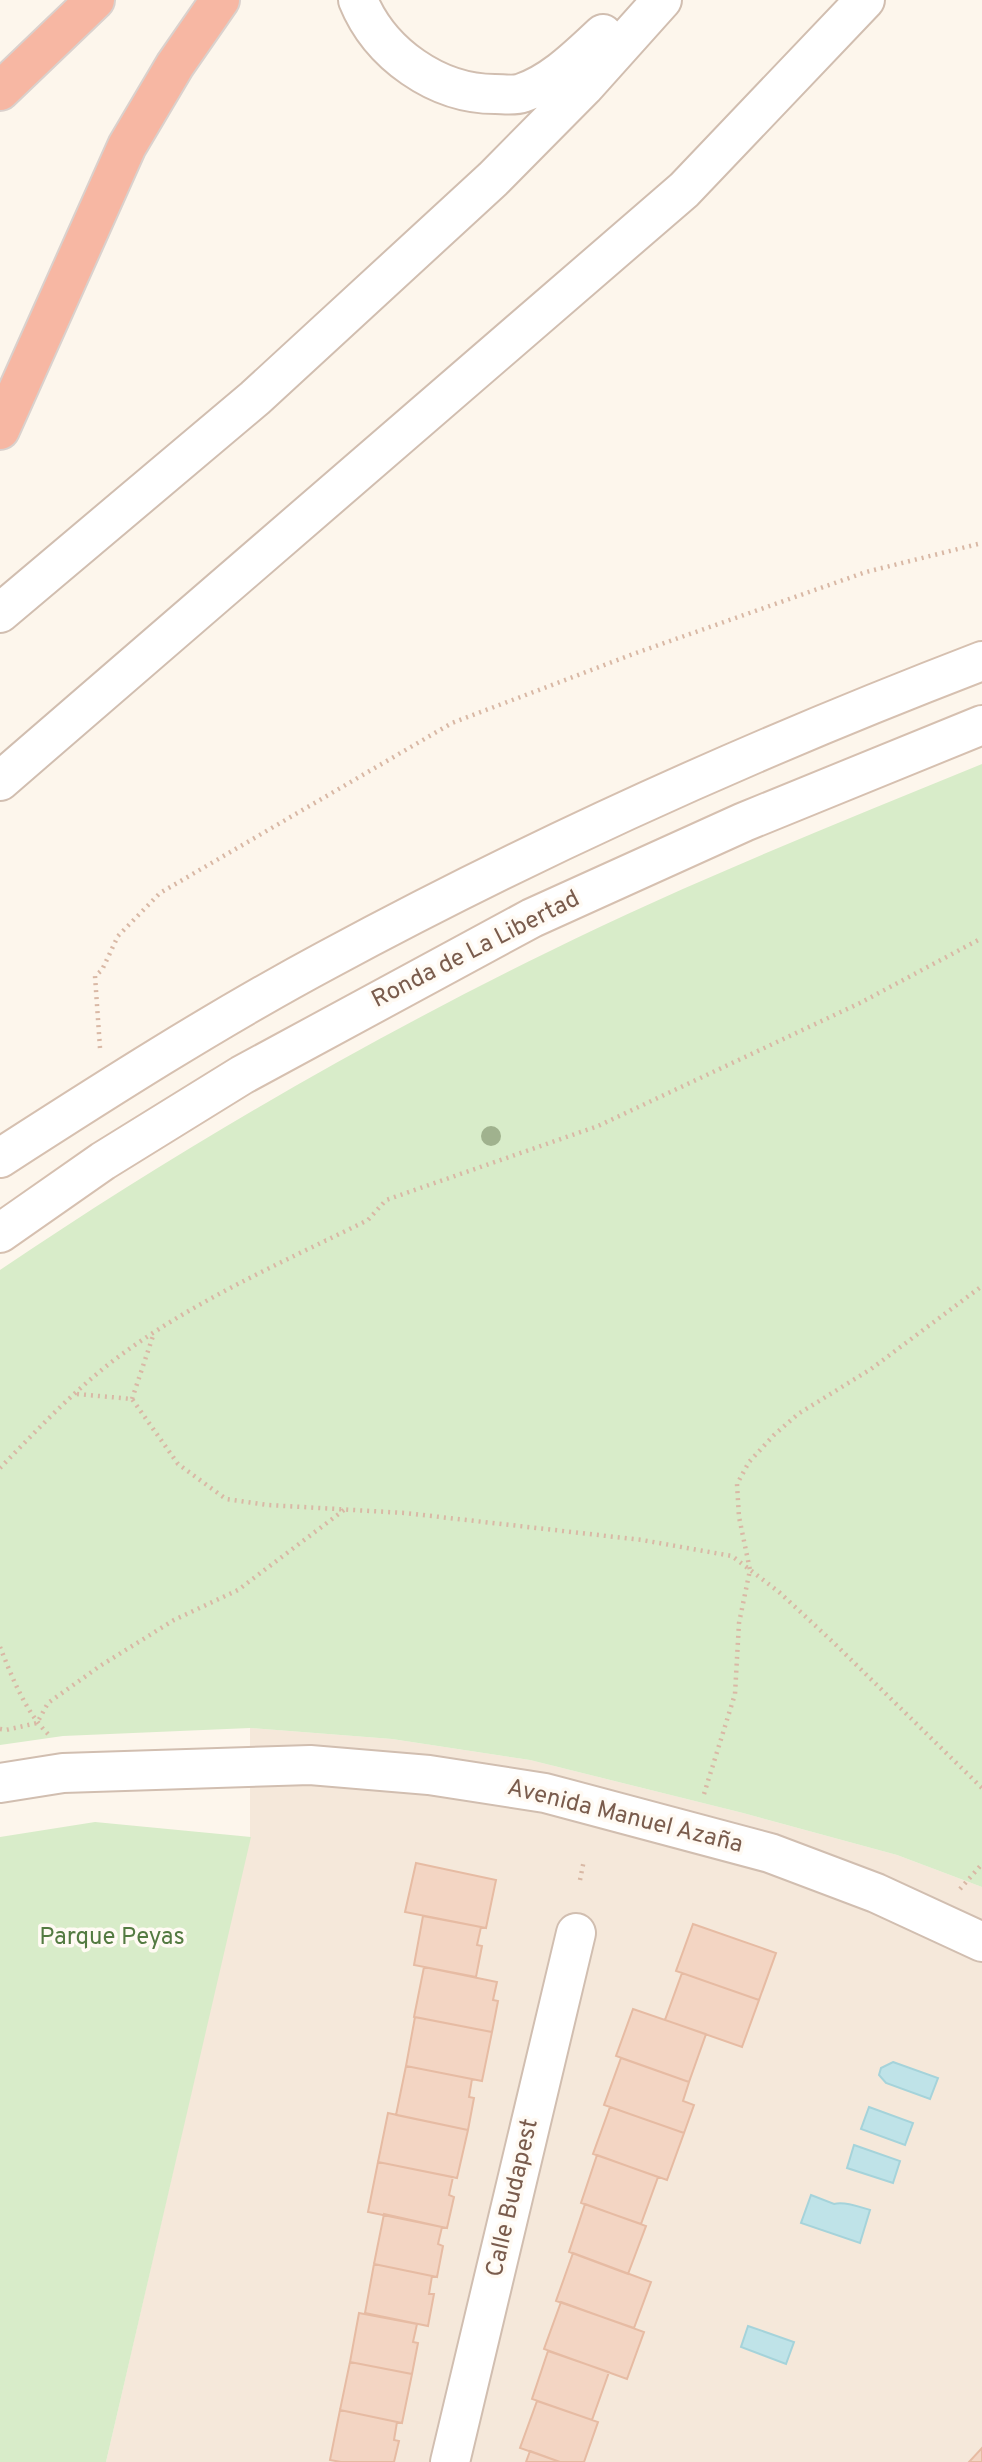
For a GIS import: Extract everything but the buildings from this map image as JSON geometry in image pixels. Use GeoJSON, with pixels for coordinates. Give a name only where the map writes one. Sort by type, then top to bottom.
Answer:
{"type":"FeatureCollection","features":[{"type":"Feature","properties":{"kind":"highway"},"geometry":{"type":"LineString","coordinates":[[0,91],[95,0]]}},
{"type":"Feature","properties":{"kind":"highway"},"geometry":{"type":"LineString","coordinates":[[0,430],[127,146],[175,65],[220,0]]}},
{"type":"Feature","properties":{"kind":"street"},"geometry":{"type":"LineString","coordinates":[[358,0],[366,19],[398,57],[443,86],[477,94],[519,94],[554,77],[641,0]]}},
{"type":"Feature","properties":{"kind":"street"},"geometry":{"type":"LineString","coordinates":[[0,613],[255,398],[493,179],[583,87],[662,0]]}},
{"type":"Feature","properties":{"kind":"street"},"geometry":{"type":"LineString","coordinates":[[0,781],[684,190],[865,0]]}},
{"type":"Feature","properties":{"kind":"street"},"geometry":{"type":"LineString","coordinates":[[0,1158],[177,1046],[326,960],[668,792],[855,710],[982,660]]}},
{"type":"Feature","properties":{"kind":"street","name":"Ronda de La Libertad"},"geometry":{"type":"LineString","coordinates":[[0,1233],[103,1161],[242,1074],[532,918],[744,822],[982,725]]}},
{"type":"Feature","properties":{"kind":"street","name":"Avenida Manuel Azaña"},"geometry":{"type":"LineString","coordinates":[[0,1783],[63,1773],[310,1765],[429,1775],[545,1793],[769,1853],[876,1893],[982,1942]]}},
{"type":"Feature","properties":{"kind":"street","name":"Calle Budapest"},"geometry":{"type":"LineString","coordinates":[[450,2462],[576,1933]]}},
{"type":"Feature","properties":{"kind":"path"},"geometry":{"type":"LineString","coordinates":[[100,1052],[95,976],[102,970],[118,936],[160,893],[300,810],[452,723],[636,653],[866,572],[982,544]]}},
{"type":"Feature","properties":{"kind":"path"},"geometry":{"type":"LineString","coordinates":[[0,1468],[76,1394],[123,1353],[210,1298],[368,1220],[386,1200],[598,1126],[860,1003],[982,938]]}},
{"type":"Feature","properties":{"kind":"path"},"geometry":{"type":"LineString","coordinates":[[701,1805],[735,1695],[739,1623],[750,1570],[739,1517],[737,1484],[749,1462],[798,1414],[871,1369],[982,1286]]}},
{"type":"Feature","properties":{"kind":"path"},"geometry":{"type":"LineString","coordinates":[[132,1399],[155,1333]]}},
{"type":"Feature","properties":{"kind":"path"},"geometry":{"type":"LineString","coordinates":[[76,1394],[132,1399],[178,1464],[226,1499],[268,1505],[405,1513],[642,1540],[732,1556],[779,1592],[834,1643],[982,1788]]}},
{"type":"Feature","properties":{"kind":"path"},"geometry":{"type":"LineString","coordinates":[[0,1729],[37,1723],[48,1703],[100,1665],[174,1620],[238,1590],[344,1510]]}},
{"type":"Feature","properties":{"kind":"path"},"geometry":{"type":"LineString","coordinates":[[0,1647],[9,1671],[37,1723],[54,1739]]}},
{"type":"Feature","properties":{"kind":"path"},"geometry":{"type":"LineString","coordinates":[[580,1880],[584,1860]]}},
{"type":"Feature","properties":{"kind":"path"},"geometry":{"type":"LineString","coordinates":[[957,1892],[982,1864]]}},
{"type":"Feature","properties":{"kind":"shaded area"},"geometry":{"type":"Polygon","coordinates":[[[250,1728],[392,1739],[530,1760],[897,1855],[982,1887],[982,2462],[106,2462],[250,1837],[250,1728]]]}},
{"type":"Feature","properties":{"kind":"green space"},"geometry":{"type":"Polygon","coordinates":[[[982,764],[982,1887],[897,1855],[743,1813],[530,1760],[392,1739],[250,1728],[63,1736],[0,1745],[0,1270],[200,1142],[407,1024],[601,926],[818,831],[982,764]]]}},
{"type":"Feature","properties":{"kind":"green space","name":"Parque Peyas"},"geometry":{"type":"Polygon","coordinates":[[[95,1822],[251,1837],[106,2462],[0,2462],[0,1837],[95,1822]]]}},
{"type":"Feature","properties":{"kind":"water"},"geometry":{"type":"Polygon","coordinates":[[[893,2062],[938,2078],[930,2099],[886,2083],[879,2075],[881,2068],[893,2062]]]}},
{"type":"Feature","properties":{"kind":"water"},"geometry":{"type":"Polygon","coordinates":[[[869,2107],[913,2123],[905,2145],[861,2129],[869,2107]]]}},
{"type":"Feature","properties":{"kind":"water"},"geometry":{"type":"Polygon","coordinates":[[[854,2145],[900,2161],[893,2183],[847,2168],[854,2145]]]}},
{"type":"Feature","properties":{"kind":"water"},"geometry":{"type":"Polygon","coordinates":[[[811,2195],[834,2204],[847,2204],[870,2210],[860,2243],[801,2223],[811,2195]]]}},
{"type":"Feature","properties":{"kind":"water"},"geometry":{"type":"Polygon","coordinates":[[[748,2326],[794,2342],[786,2364],[741,2347],[748,2326]]]}}]}
